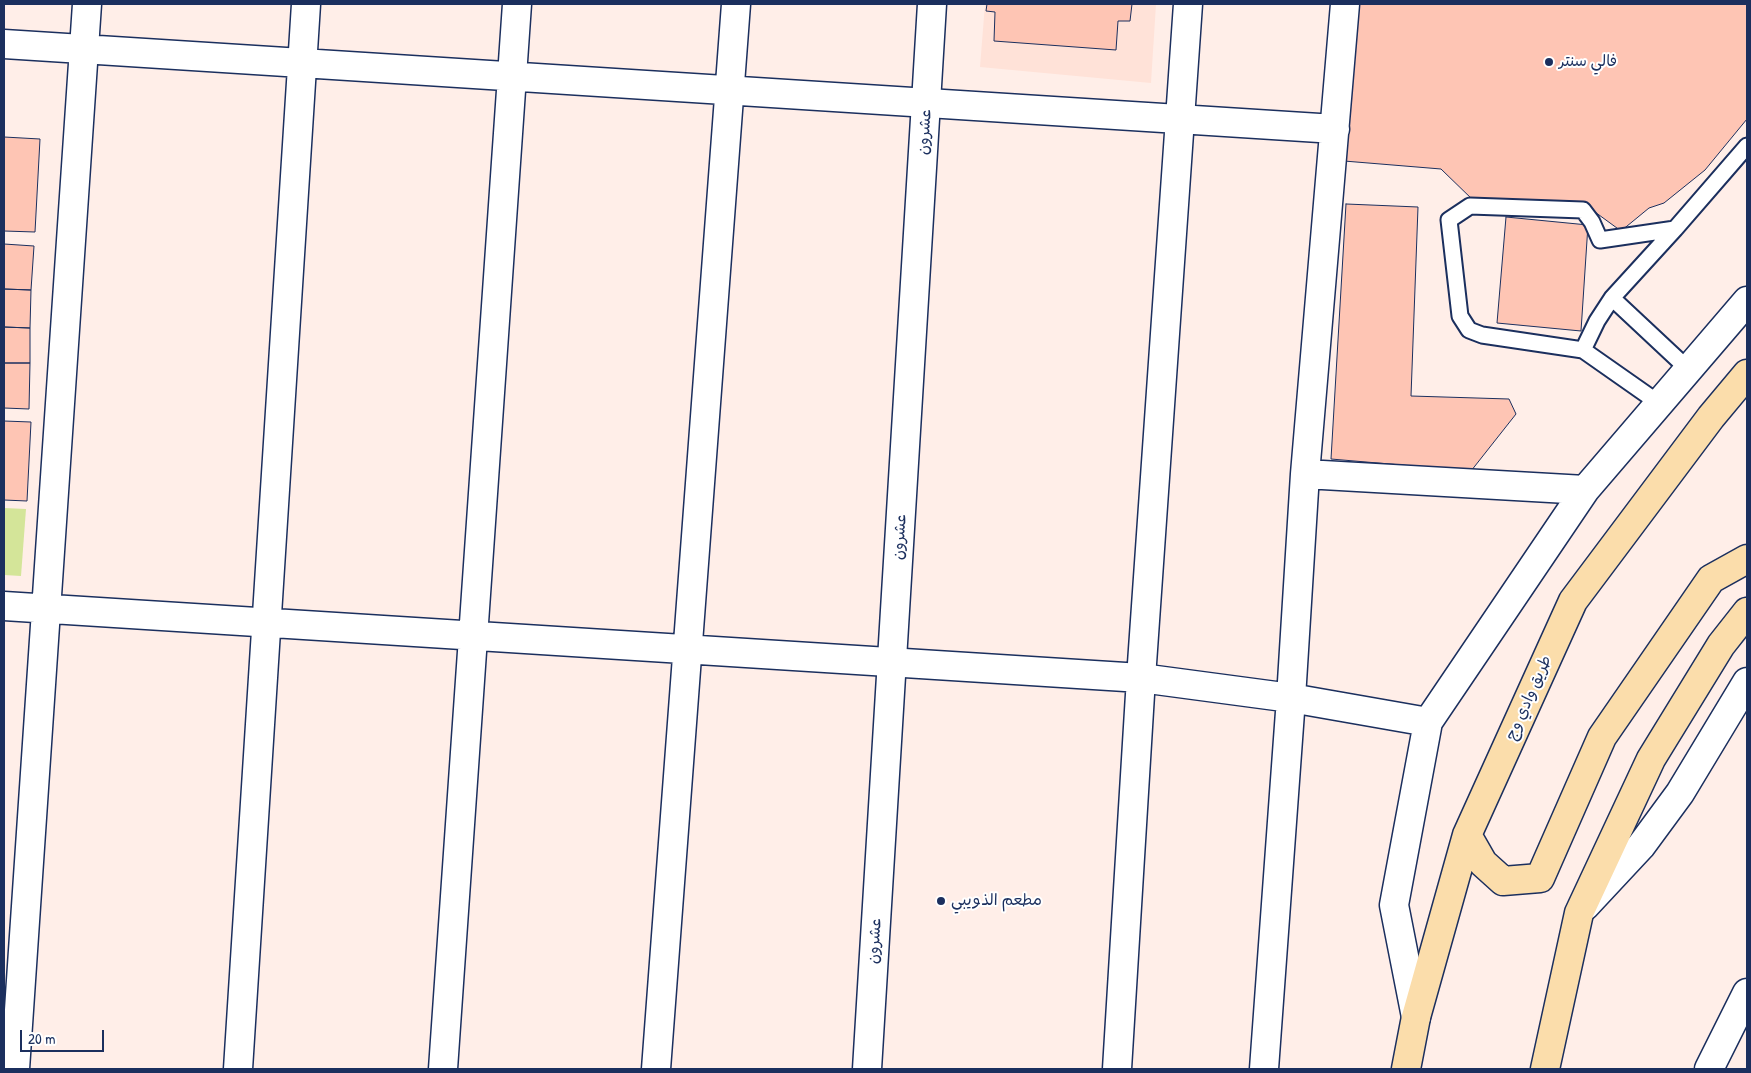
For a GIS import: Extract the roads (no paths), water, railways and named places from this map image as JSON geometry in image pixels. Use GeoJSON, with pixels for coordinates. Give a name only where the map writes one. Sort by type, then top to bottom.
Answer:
{"type":"FeatureCollection","features":[{"type":"Feature","properties":{"kind":"main road","name":"طريق وادي وج"},"geometry":{"type":"LineString","coordinates":[[1405,1065],[1416,1017],[1467,835],[1573,601],[1711,417],[1747,374]]}},
{"type":"Feature","properties":{"kind":"main road"},"geometry":{"type":"LineString","coordinates":[[1467,835],[1483,864],[1503,881],[1540,878],[1602,737],[1711,578],[1747,559]]}},
{"type":"Feature","properties":{"kind":"main road"},"geometry":{"type":"LineString","coordinates":[[1545,1069],[1579,913],[1651,760],[1721,645],[1747,612]]}},
{"type":"Feature","properties":{"kind":"street"},"geometry":{"type":"LineString","coordinates":[[14,1069],[87,4]]}},
{"type":"Feature","properties":{"kind":"street"},"geometry":{"type":"LineString","coordinates":[[238,1069],[306,4]]}},
{"type":"Feature","properties":{"kind":"street"},"geometry":{"type":"LineString","coordinates":[[443,1069],[517,4]]}},
{"type":"Feature","properties":{"kind":"street"},"geometry":{"type":"LineString","coordinates":[[656,1069],[736,4]]}},
{"type":"Feature","properties":{"kind":"street","name":"عشرون"},"geometry":{"type":"LineString","coordinates":[[867,1069],[932,4]]}},
{"type":"Feature","properties":{"kind":"street"},"geometry":{"type":"LineString","coordinates":[[1117,1069],[1141,678],[1188,4]]}},
{"type":"Feature","properties":{"kind":"street"},"geometry":{"type":"LineString","coordinates":[[1264,1069],[1306,474],[1345,4]]}},
{"type":"Feature","properties":{"kind":"street"},"geometry":{"type":"LineString","coordinates":[[4,44],[1335,129]]}},
{"type":"Feature","properties":{"kind":"street"},"geometry":{"type":"LineString","coordinates":[[1416,1017],[1394,905],[1428,722],[1585,490],[1747,301]]}},
{"type":"Feature","properties":{"kind":"street"},"geometry":{"type":"LineString","coordinates":[[1306,474],[1585,490]]}},
{"type":"Feature","properties":{"kind":"street"},"geometry":{"type":"LineString","coordinates":[[4,606],[1141,678],[1291,698],[1428,722]]}},
{"type":"Feature","properties":{"kind":"street"},"geometry":{"type":"LineString","coordinates":[[1579,913],[1641,846],[1680,793],[1747,682]]}},
{"type":"Feature","properties":{"kind":"street"},"geometry":{"type":"LineString","coordinates":[[1709,1069],[1747,993]]}},
{"type":"Feature","properties":{"kind":"lane"},"geometry":{"type":"LineString","coordinates":[[1583,350],[1597,321],[1612,298],[1747,146]]}},
{"type":"Feature","properties":{"kind":"lane"},"geometry":{"type":"LineString","coordinates":[[1660,404],[1583,350],[1482,335],[1469,330],[1460,316],[1449,220],[1470,206],[1583,210],[1592,222],[1600,240],[1675,229]]}},
{"type":"Feature","properties":{"kind":"lane"},"geometry":{"type":"LineString","coordinates":[[1612,298],[1689,370]]}},
{"type":"Feature","properties":{"kind":"place","name":"فالي سنتر"},"geometry":{"type":"Point","coordinates":[1549,62]}},
{"type":"Feature","properties":{"kind":"place","name":"مطعم الذويبي"},"geometry":{"type":"Point","coordinates":[941,901]}}]}
